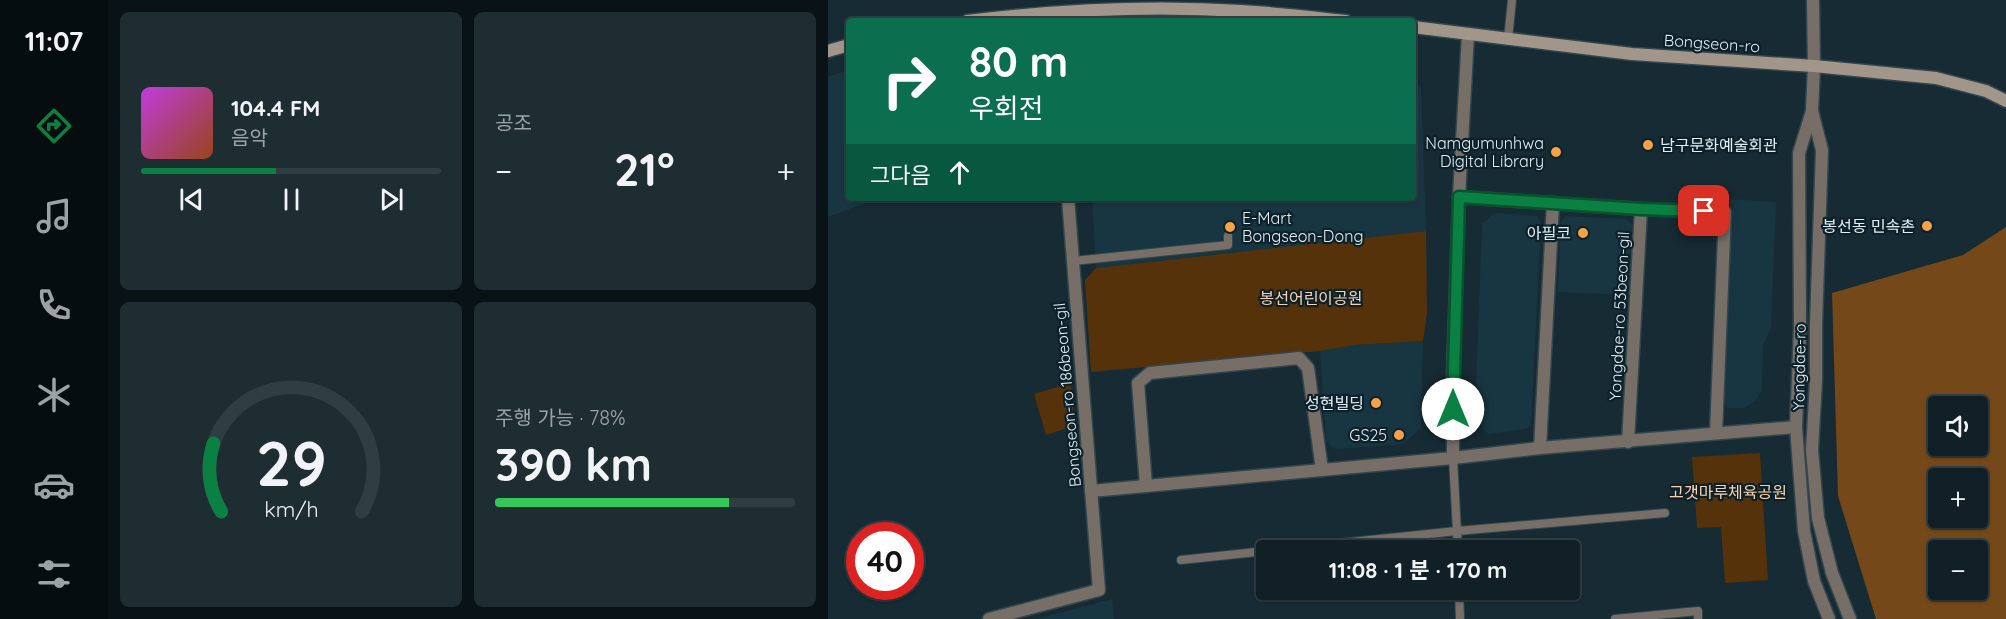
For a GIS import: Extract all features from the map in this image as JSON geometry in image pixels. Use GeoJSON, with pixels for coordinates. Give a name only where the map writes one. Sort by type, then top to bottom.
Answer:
{"type":"FeatureCollection","features":[{"type":"Feature","properties":{"kind":"main road"},"geometry":{"type":"LineString","coordinates":[[1018,18],[1111,9],[1239,11],[1314,18]]}},
{"type":"Feature","properties":{"kind":"main road","name":"Bongseon-ro"},"geometry":{"type":"LineString","coordinates":[[1416,27],[1632,54],[1814,66],[1936,78],[1986,91],[2006,102]]}},
{"type":"Feature","properties":{"kind":"main road"},"geometry":{"type":"LineString","coordinates":[[828,51],[846,46]]}},
{"type":"Feature","properties":{"kind":"street","name":"Yongdae-ro"},"geometry":{"type":"LineString","coordinates":[[1813,0],[1812,111],[1799,153],[1800,328],[1796,427],[1804,531],[1814,581],[1829,619]]}},
{"type":"Feature","properties":{"kind":"street"},"geometry":{"type":"LineString","coordinates":[[1453,458],[1453,372],[1459,197],[1468,34]]}},
{"type":"Feature","properties":{"kind":"street","name":"Yongdae-ro"},"geometry":{"type":"LineString","coordinates":[[1812,111],[1822,150],[1812,450],[1818,518],[1833,573],[1851,619]]}},
{"type":"Feature","properties":{"kind":"street"},"geometry":{"type":"LineString","coordinates":[[1459,197],[1641,209]]}},
{"type":"Feature","properties":{"kind":"street","name":"Bongseon-ro 186beon-gil"},"geometry":{"type":"LineString","coordinates":[[1024,615],[1099,590],[1068,201]]}},
{"type":"Feature","properties":{"kind":"street"},"geometry":{"type":"LineString","coordinates":[[1540,448],[1553,203]]}},
{"type":"Feature","properties":{"kind":"street","name":"Yongdae-ro 53beon-gil"},"geometry":{"type":"LineString","coordinates":[[1628,442],[1641,209],[1725,212],[1716,433]]}},
{"type":"Feature","properties":{"kind":"street"},"geometry":{"type":"LineString","coordinates":[[1146,486],[1138,383],[1150,373],[1299,358],[1308,368],[1322,470]]}},
{"type":"Feature","properties":{"kind":"street"},"geometry":{"type":"LineString","coordinates":[[1091,491],[1540,448],[1796,427]]}},
{"type":"Feature","properties":{"kind":"street"},"geometry":{"type":"LineString","coordinates":[[989,619],[1024,615]]}},
{"type":"Feature","properties":{"kind":"lane"},"geometry":{"type":"LineString","coordinates":[[1508,39],[1512,0]]}},
{"type":"Feature","properties":{"kind":"lane"},"geometry":{"type":"LineString","coordinates":[[1073,261],[1228,245],[1228,236]]}},
{"type":"Feature","properties":{"kind":"lane"},"geometry":{"type":"LineString","coordinates":[[1453,458],[1457,540]]}},
{"type":"Feature","properties":{"kind":"lane"},"geometry":{"type":"LineString","coordinates":[[1370,540],[1665,513]]}},
{"type":"Feature","properties":{"kind":"lane"},"geometry":{"type":"LineString","coordinates":[[1181,560],[1256,552]]}},
{"type":"Feature","properties":{"kind":"lane"},"geometry":{"type":"LineString","coordinates":[[1459,600],[1460,619]]}},
{"type":"Feature","properties":{"kind":"lane"},"geometry":{"type":"LineString","coordinates":[[1615,619],[1698,612],[1698,619]]}},
{"type":"Feature","properties":{"kind":"shaded area"},"geometry":{"type":"Polygon","coordinates":[[[846,71],[846,201],[870,201],[828,217],[828,77],[846,71]]]}},
{"type":"Feature","properties":{"kind":"shaded area"},"geometry":{"type":"Polygon","coordinates":[[[1416,82],[1421,89],[1426,231],[1096,268],[1092,201],[1416,201],[1416,82]]]}},
{"type":"Feature","properties":{"kind":"shaded area"},"geometry":{"type":"Polygon","coordinates":[[[1730,199],[1776,202],[1771,329],[1763,344],[1762,390],[1756,400],[1745,408],[1728,408],[1722,398],[1730,199]]]}},
{"type":"Feature","properties":{"kind":"shaded area"},"geometry":{"type":"Polygon","coordinates":[[[1494,213],[1537,216],[1541,223],[1531,425],[1526,429],[1488,434],[1475,418],[1482,224],[1494,213]]]}},
{"type":"Feature","properties":{"kind":"shaded area"},"geometry":{"type":"Polygon","coordinates":[[[1566,216],[1626,219],[1632,225],[1629,295],[1558,292],[1561,222],[1566,216]]]}},
{"type":"Feature","properties":{"kind":"shaded area"},"geometry":{"type":"Polygon","coordinates":[[[2006,227],[2006,619],[1876,619],[1838,496],[1832,293],[1963,255],[2006,227]]]}},
{"type":"Feature","properties":{"kind":"shaded area","name":"성현빌딩"},"geometry":{"type":"Polygon","coordinates":[[[1423,341],[1421,427],[1404,444],[1335,449],[1326,441],[1320,351],[1355,345],[1423,341]]]}},
{"type":"Feature","properties":{"kind":"shaded area"},"geometry":{"type":"Polygon","coordinates":[[[1112,599],[1114,619],[1037,619],[1112,599]]]}},
{"type":"Feature","properties":{"kind":"green space","name":"봉선어린이공원"},"geometry":{"type":"Polygon","coordinates":[[[1426,231],[1427,313],[1423,341],[1355,345],[1320,351],[1091,372],[1085,280],[1096,268],[1426,231]]]}},
{"type":"Feature","properties":{"kind":"green space"},"geometry":{"type":"Polygon","coordinates":[[[1071,383],[1074,426],[1046,435],[1034,394],[1071,383]]]}},
{"type":"Feature","properties":{"kind":"green space","name":"고갯마루체육공원"},"geometry":{"type":"Polygon","coordinates":[[[1760,453],[1768,580],[1725,583],[1721,527],[1697,528],[1692,457],[1760,453]]]}},
{"type":"Feature","properties":{"kind":"place","name":"남구문화예술회관"},"geometry":{"type":"Point","coordinates":[1648,145]}},
{"type":"Feature","properties":{"kind":"place","name":"Namgumunhwa Digital Library"},"geometry":{"type":"Point","coordinates":[1556,152]}},
{"type":"Feature","properties":{"kind":"place","name":"봉선동 민속촌"},"geometry":{"type":"Point","coordinates":[1927,226]}},
{"type":"Feature","properties":{"kind":"place","name":"E-Mart Bongseon-Dong"},"geometry":{"type":"Point","coordinates":[1230,227]}},
{"type":"Feature","properties":{"kind":"place","name":"아필코"},"geometry":{"type":"Point","coordinates":[1583,233]}},
{"type":"Feature","properties":{"kind":"place","name":"성현빌딩"},"geometry":{"type":"Point","coordinates":[1376,403]}},
{"type":"Feature","properties":{"kind":"place","name":"GS25"},"geometry":{"type":"Point","coordinates":[1399,435]}},
{"type":"Feature","properties":{"kind":"route"},"geometry":{"type":"LineString","coordinates":[[1453,409],[1459,197],[1704,211]]}}]}
